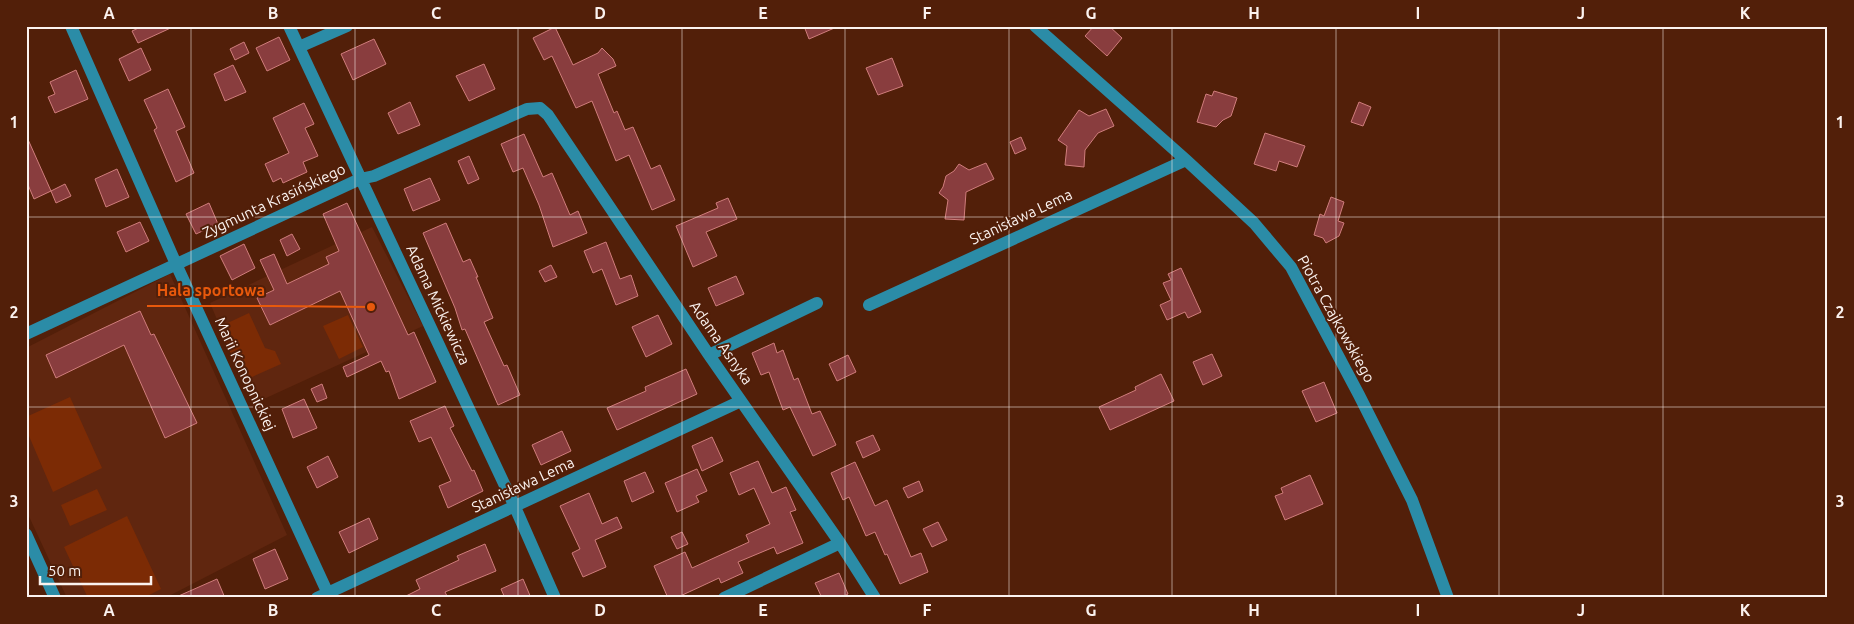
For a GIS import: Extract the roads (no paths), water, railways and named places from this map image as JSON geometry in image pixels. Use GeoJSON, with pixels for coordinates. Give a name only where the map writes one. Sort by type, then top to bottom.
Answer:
{"type":"FeatureCollection","features":[{"type":"Feature","properties":{"kind":"street","name":"Marii Konopnickiej"},"geometry":{"type":"LineString","coordinates":[[71,26],[325,596]]}},
{"type":"Feature","properties":{"kind":"street","name":"Adama Mickiewicza"},"geometry":{"type":"LineString","coordinates":[[289,26],[555,598]]}},
{"type":"Feature","properties":{"kind":"street"},"geometry":{"type":"LineString","coordinates":[[299,47],[347,26]]}},
{"type":"Feature","properties":{"kind":"street","name":"Piotra Czajkowskiego"},"geometry":{"type":"LineString","coordinates":[[1035,26],[1254,223],[1291,267],[1360,396],[1412,500],[1448,598]]}},
{"type":"Feature","properties":{"kind":"street","name":"Zygmunta Krasińskiego"},"geometry":{"type":"LineString","coordinates":[[26,334],[360,179],[374,176],[527,109],[540,108]]}},
{"type":"Feature","properties":{"kind":"street","name":"Adama Asnyka"},"geometry":{"type":"LineString","coordinates":[[540,108],[548,116],[709,355],[840,543],[875,598]]}},
{"type":"Feature","properties":{"kind":"street","name":"Stanisława Lema"},"geometry":{"type":"LineString","coordinates":[[869,304],[1186,160]]}},
{"type":"Feature","properties":{"kind":"street"},"geometry":{"type":"LineString","coordinates":[[709,355],[817,303]]}},
{"type":"Feature","properties":{"kind":"street","name":"Stanisława Lema"},"geometry":{"type":"LineString","coordinates":[[325,596],[741,401]]}},
{"type":"Feature","properties":{"kind":"street"},"geometry":{"type":"LineString","coordinates":[[26,534],[55,598]]}},
{"type":"Feature","properties":{"kind":"street"},"geometry":{"type":"LineString","coordinates":[[724,598],[840,543]]}},
{"type":"Feature","properties":{"kind":"place","name":"Hala sportowa"},"geometry":{"type":"Point","coordinates":[371,307]}}]}
